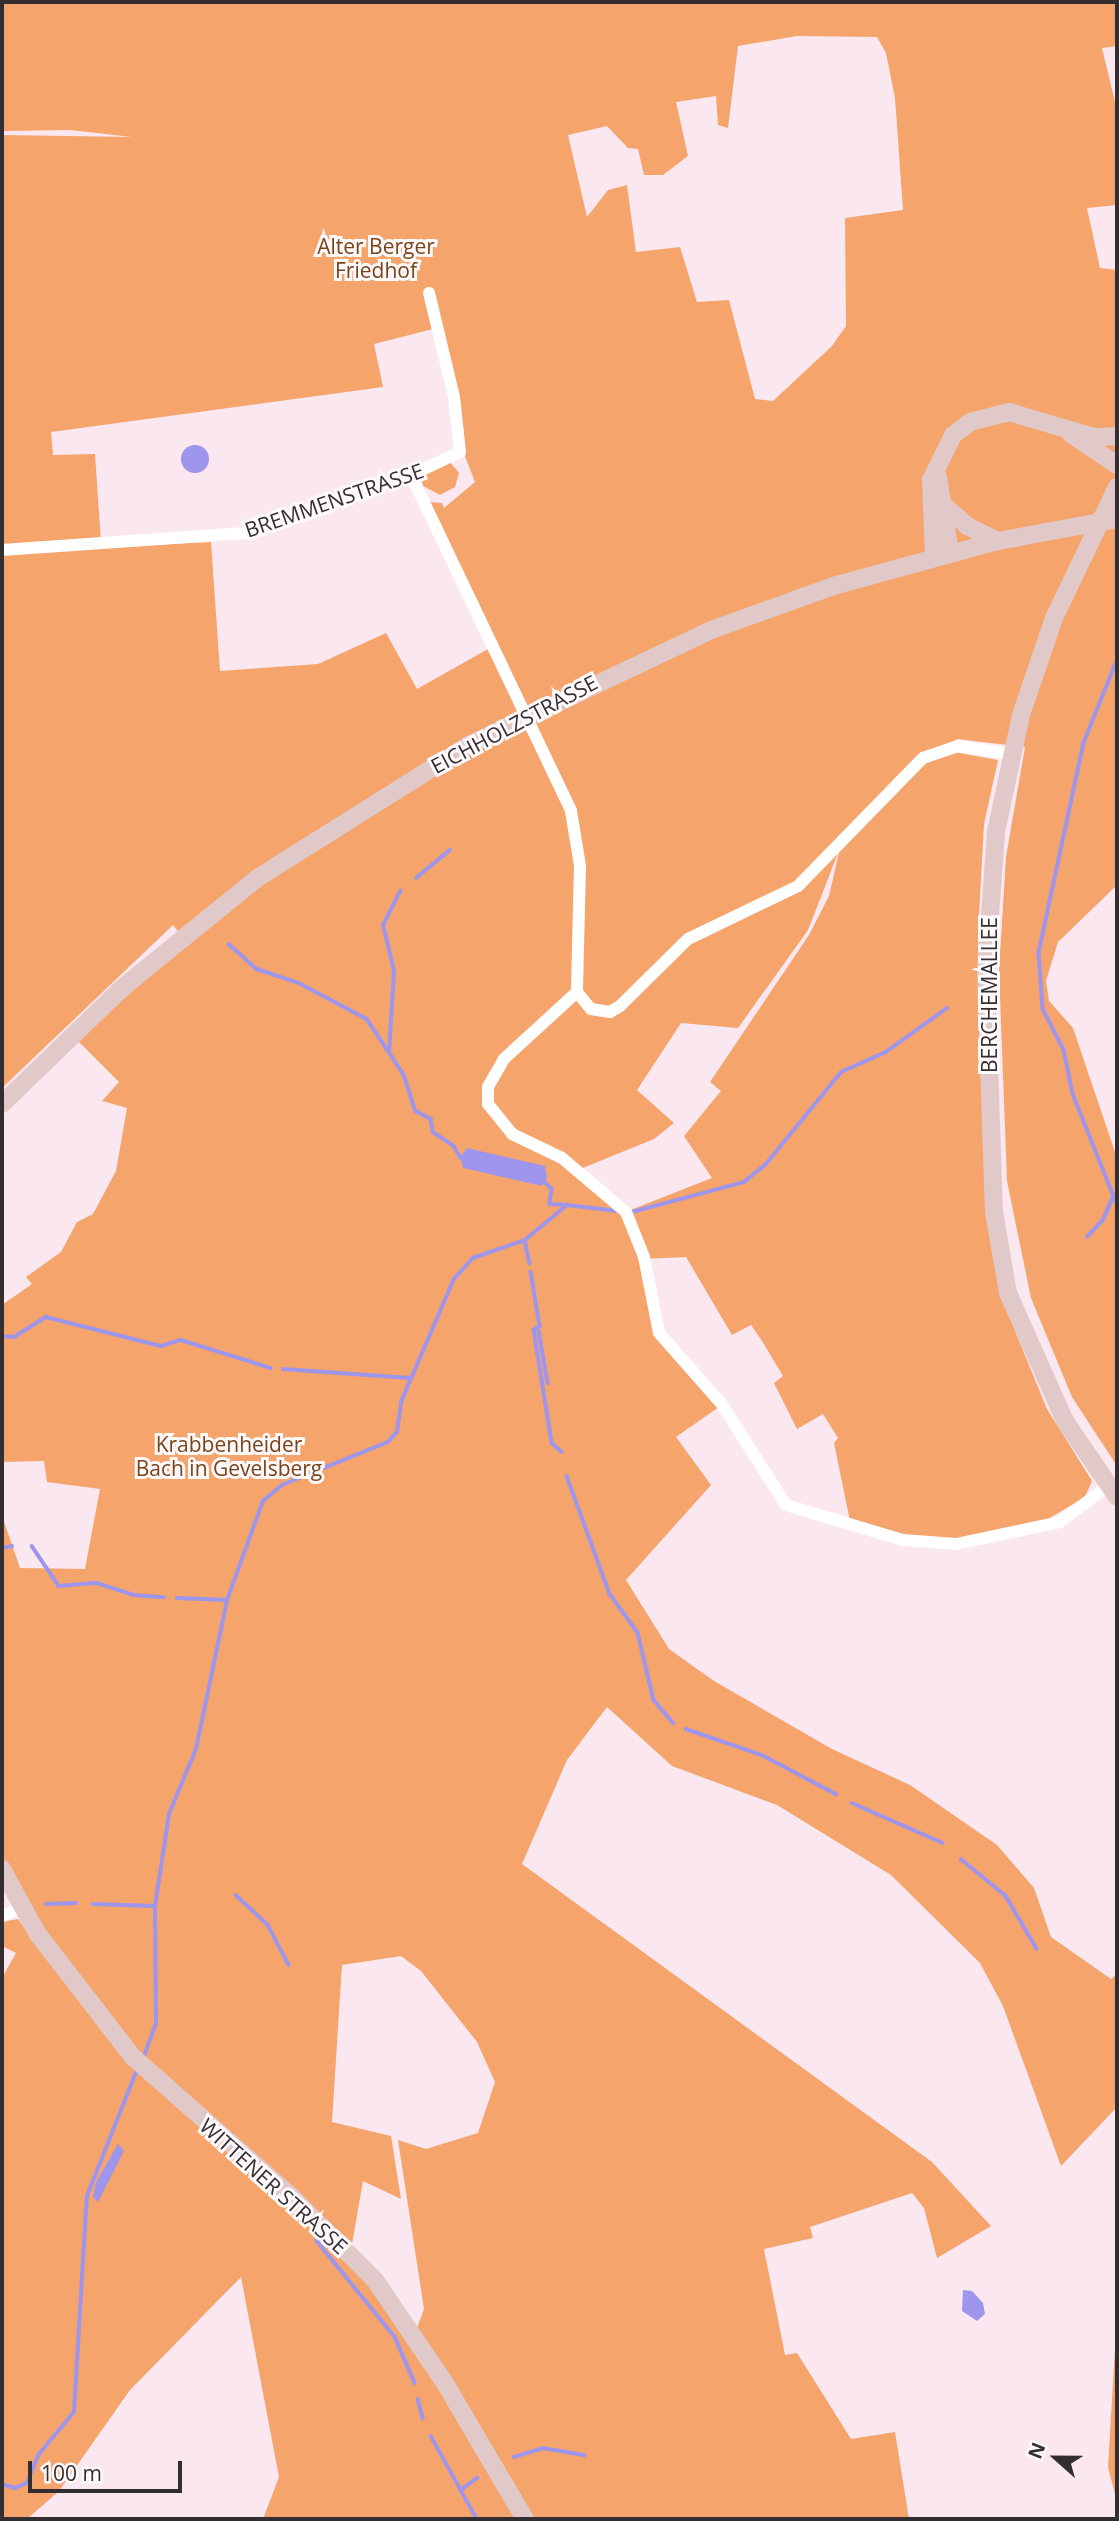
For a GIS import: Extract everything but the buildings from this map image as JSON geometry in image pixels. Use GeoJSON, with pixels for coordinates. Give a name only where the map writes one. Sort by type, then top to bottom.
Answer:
{"type":"FeatureCollection","features":[{"type":"Feature","properties":{"kind":"main road"},"geometry":{"type":"LineString","coordinates":[[942,555],[928,500],[937,467],[953,435],[986,416],[1026,413],[1094,437],[1117,450]]}},
{"type":"Feature","properties":{"kind":"main road"},"geometry":{"type":"LineString","coordinates":[[1063,427],[1117,465]]}},
{"type":"Feature","properties":{"kind":"main road"},"geometry":{"type":"LineString","coordinates":[[1094,437],[1117,436]]}},
{"type":"Feature","properties":{"kind":"main road"},"geometry":{"type":"LineString","coordinates":[[937,467],[942,555]]}},
{"type":"Feature","properties":{"kind":"main road","name":"BERCHEMALLEE"},"geometry":{"type":"LineString","coordinates":[[1112,1491],[1038,1369],[1008,1293],[994,1212],[987,939],[996,832],[1011,754],[1042,648],[1090,539],[1112,513],[1117,487]]}},
{"type":"Feature","properties":{"kind":"main road"},"geometry":{"type":"LineString","coordinates":[[941,503],[950,515],[998,541]]}},
{"type":"Feature","properties":{"kind":"main road","name":"EICHHOLZSTRASSE"},"geometry":{"type":"LineString","coordinates":[[2,1104],[85,1022],[202,921],[306,844],[416,776],[572,691],[711,629],[942,555],[1112,513]]}},
{"type":"Feature","properties":{"kind":"main road","name":"WITTENER STRASSE"},"geometry":{"type":"LineString","coordinates":[[2,1869],[22,1908],[133,2057],[293,2198],[375,2280],[446,2385],[525,2519]]}},
{"type":"Feature","properties":{"kind":"street","name":"BREMMENSTRASSE"},"geometry":{"type":"LineString","coordinates":[[2,550],[245,533],[411,475],[460,452],[454,397],[429,293]]}},
{"type":"Feature","properties":{"kind":"street"},"geometry":{"type":"LineString","coordinates":[[411,475],[562,788],[578,842],[577,992],[591,1009],[610,1012],[688,939],[798,886],[923,758],[957,746],[1011,754]]}},
{"type":"Feature","properties":{"kind":"street"},"geometry":{"type":"LineString","coordinates":[[577,992],[504,1059],[488,1087],[488,1104],[512,1134],[562,1158],[626,1212],[644,1257],[659,1333],[721,1403],[786,1505],[902,1540],[956,1544],[1060,1522],[1112,1491]]}},
{"type":"Feature","properties":{"kind":"street"},"geometry":{"type":"LineString","coordinates":[[2,1916],[22,1908]]}},
{"type":"Feature","properties":{"kind":"green space"},"geometry":{"type":"Polygon","coordinates":[[[2,2],[1117,2],[1117,46],[1102,48],[1117,110],[1117,205],[1087,208],[1100,268],[1117,270],[1117,885],[1058,942],[1046,981],[1049,1001],[1073,1028],[1117,1158],[1117,1466],[1072,1397],[1031,1298],[1007,1181],[999,970],[1006,857],[1025,747],[957,739],[948,751],[998,760],[984,824],[978,933],[981,1064],[1002,1299],[1047,1409],[1092,1481],[1085,1497],[1043,1522],[980,1537],[929,1541],[850,1521],[834,1443],[838,1438],[823,1414],[797,1429],[774,1383],[783,1376],[762,1341],[751,1325],[732,1335],[686,1257],[643,1259],[657,1333],[719,1407],[676,1437],[711,1485],[626,1580],[669,1649],[714,1681],[832,1749],[910,1785],[997,1845],[1034,1888],[1051,1937],[1111,1979],[1117,1974],[1117,2107],[1061,2166],[1003,2006],[980,1963],[891,1875],[777,1805],[672,1766],[607,1707],[567,1760],[522,1864],[932,2162],[991,2226],[937,2258],[924,2208],[912,2193],[810,2227],[813,2238],[764,2249],[785,2355],[797,2353],[851,2439],[895,2432],[909,2519],[532,2519],[417,2328],[424,2309],[398,2140],[426,2149],[478,2133],[495,2082],[477,2042],[421,1971],[401,1956],[342,1965],[332,2122],[391,2136],[401,2199],[363,2181],[352,2244],[142,2057],[28,1907],[2,1859],[2,1516],[20,1568],[85,1569],[100,1489],[47,1482],[44,1461],[2,1462],[2,1305],[32,1284],[26,1277],[61,1252],[77,1222],[93,1214],[116,1171],[127,1108],[102,1101],[119,1082],[77,1040],[187,943],[173,925],[2,1088],[2,553],[211,542],[220,671],[318,664],[386,633],[417,689],[497,644],[429,502],[442,503],[444,508],[475,482],[463,451],[437,328],[374,344],[383,387],[51,432],[53,455],[95,454],[101,543],[2,546],[2,135],[132,137],[70,130],[2,131],[2,2]],[[797,36],[738,46],[728,128],[718,125],[716,96],[676,102],[688,156],[663,175],[644,175],[638,149],[628,148],[607,126],[568,135],[587,217],[608,190],[627,185],[636,252],[680,247],[697,302],[729,300],[755,399],[773,401],[832,346],[846,326],[845,218],[903,210],[895,98],[886,53],[877,37],[797,36]],[[840,848],[808,930],[738,1028],[681,1023],[637,1090],[674,1123],[654,1139],[573,1172],[628,1211],[712,1178],[684,1136],[721,1091],[710,1082],[809,935],[829,896],[840,848]]]}},
{"type":"Feature","properties":{"kind":"green space"},"geometry":{"type":"Polygon","coordinates":[[[450,462],[459,473],[455,487],[440,495],[423,486],[421,476],[450,462]]]}},
{"type":"Feature","properties":{"kind":"green space"},"geometry":{"type":"Polygon","coordinates":[[[18,1919],[129,2062],[367,2280],[406,2331],[520,2519],[263,2519],[279,2477],[241,2277],[130,2390],[59,2491],[27,2519],[2,2519],[2,1978],[16,1953],[2,1946],[2,1922],[18,1919]]]}},
{"type":"Feature","properties":{"kind":"green space"},"geometry":{"type":"Polygon","coordinates":[[[1117,2314],[1117,2502],[1108,2467],[1117,2314]]]}},
{"type":"Feature","properties":{"kind":"shaded area"},"geometry":{"type":"Polygon","coordinates":[[[195,445],[205,449],[209,459],[205,469],[195,473],[185,469],[181,459],[185,449],[195,445]]]}},
{"type":"Feature","properties":{"kind":"shaded area"},"geometry":{"type":"Polygon","coordinates":[[[467,1148],[545,1166],[547,1178],[542,1186],[463,1168],[460,1157],[467,1148]]]}},
{"type":"Feature","properties":{"kind":"shaded area"},"geometry":{"type":"Polygon","coordinates":[[[118,2144],[124,2151],[98,2202],[93,2197],[96,2182],[118,2144]]]}},
{"type":"Feature","properties":{"kind":"shaded area"},"geometry":{"type":"Polygon","coordinates":[[[963,2290],[972,2291],[983,2303],[985,2314],[977,2321],[962,2311],[963,2290]]]}},
{"type":"Feature","properties":{"kind":"waterway"},"geometry":{"type":"LineString","coordinates":[[1117,661],[1084,743],[1039,953],[1043,1009],[1064,1050],[1073,1094],[1117,1204]]}},
{"type":"Feature","properties":{"kind":"waterway"},"geometry":{"type":"LineString","coordinates":[[416,878],[450,850]]}},
{"type":"Feature","properties":{"kind":"waterway"},"geometry":{"type":"LineString","coordinates":[[389,1053],[394,971],[383,925],[400,891]]}},
{"type":"Feature","properties":{"kind":"waterway"},"geometry":{"type":"LineString","coordinates":[[229,944],[257,969],[299,983],[367,1019],[404,1075],[416,1111],[431,1119],[433,1132],[454,1146],[460,1157]]}},
{"type":"Feature","properties":{"kind":"waterway"},"geometry":{"type":"LineString","coordinates":[[632,1212],[744,1182],[765,1165],[841,1072],[886,1052],[947,1008]]}},
{"type":"Feature","properties":{"kind":"waterway"},"geometry":{"type":"LineString","coordinates":[[545,1182],[552,1189],[550,1204],[567,1205]]}},
{"type":"Feature","properties":{"kind":"waterway"},"geometry":{"type":"LineString","coordinates":[[1087,1237],[1103,1220],[1113,1196]]}},
{"type":"Feature","properties":{"kind":"waterway"},"geometry":{"type":"LineString","coordinates":[[143,2059],[156,2024],[155,1906],[169,1814],[196,1749],[227,1600],[263,1501],[282,1485],[388,1442],[397,1432],[401,1402],[454,1279],[473,1258],[525,1240],[567,1205],[617,1211]]}},
{"type":"Feature","properties":{"kind":"waterway"},"geometry":{"type":"LineString","coordinates":[[525,1240],[530,1263]]}},
{"type":"Feature","properties":{"kind":"waterway"},"geometry":{"type":"LineString","coordinates":[[531,1272],[540,1326],[534,1330],[552,1443],[562,1452]]}},
{"type":"Feature","properties":{"kind":"waterway"},"geometry":{"type":"LineString","coordinates":[[2,1336],[14,1337],[46,1317],[161,1346],[181,1340],[271,1368]]}},
{"type":"Feature","properties":{"kind":"waterway"},"geometry":{"type":"LineString","coordinates":[[539,1331],[548,1383]]}},
{"type":"Feature","properties":{"kind":"waterway"},"geometry":{"type":"LineString","coordinates":[[283,1369],[410,1378]]}},
{"type":"Feature","properties":{"kind":"waterway"},"geometry":{"type":"LineString","coordinates":[[567,1476],[610,1594],[638,1633],[654,1700],[673,1723]]}},
{"type":"Feature","properties":{"kind":"waterway"},"geometry":{"type":"LineString","coordinates":[[2,1548],[12,1546]]}},
{"type":"Feature","properties":{"kind":"waterway"},"geometry":{"type":"LineString","coordinates":[[32,1546],[59,1586],[97,1583],[133,1595],[164,1597]]}},
{"type":"Feature","properties":{"kind":"waterway"},"geometry":{"type":"LineString","coordinates":[[177,1598],[227,1600]]}},
{"type":"Feature","properties":{"kind":"waterway"},"geometry":{"type":"LineString","coordinates":[[686,1729],[762,1755],[836,1794]]}},
{"type":"Feature","properties":{"kind":"waterway"},"geometry":{"type":"LineString","coordinates":[[852,1803],[943,1843]]}},
{"type":"Feature","properties":{"kind":"waterway"},"geometry":{"type":"LineString","coordinates":[[961,1859],[1006,1896],[1037,1949]]}},
{"type":"Feature","properties":{"kind":"waterway"},"geometry":{"type":"LineString","coordinates":[[236,1895],[268,1925],[289,1965]]}},
{"type":"Feature","properties":{"kind":"waterway"},"geometry":{"type":"LineString","coordinates":[[46,1904],[76,1903]]}},
{"type":"Feature","properties":{"kind":"waterway"},"geometry":{"type":"LineString","coordinates":[[93,1904],[155,1906]]}},
{"type":"Feature","properties":{"kind":"waterway"},"geometry":{"type":"LineString","coordinates":[[2,2484],[15,2488],[27,2483],[39,2454],[74,2412],[87,2196],[137,2070]]}},
{"type":"Feature","properties":{"kind":"waterway"},"geometry":{"type":"LineString","coordinates":[[317,2232],[317,2241],[395,2337],[415,2383]]}},
{"type":"Feature","properties":{"kind":"waterway"},"geometry":{"type":"LineString","coordinates":[[418,2399],[423,2418]]}},
{"type":"Feature","properties":{"kind":"waterway"},"geometry":{"type":"LineString","coordinates":[[431,2436],[477,2519]]}},
{"type":"Feature","properties":{"kind":"waterway"},"geometry":{"type":"LineString","coordinates":[[514,2457],[543,2448],[584,2455]]}},
{"type":"Feature","properties":{"kind":"waterway"},"geometry":{"type":"LineString","coordinates":[[461,2490],[477,2478]]}},
{"type":"Feature","properties":{"kind":"park label","name":"Alter Berger Friedhof"},"geometry":{"type":"Point","coordinates":[376,258]}},
{"type":"Feature","properties":{"kind":"park label","name":"Krabbenheider Bach in Gevelsberg"},"geometry":{"type":"Point","coordinates":[229,1456]}}]}
